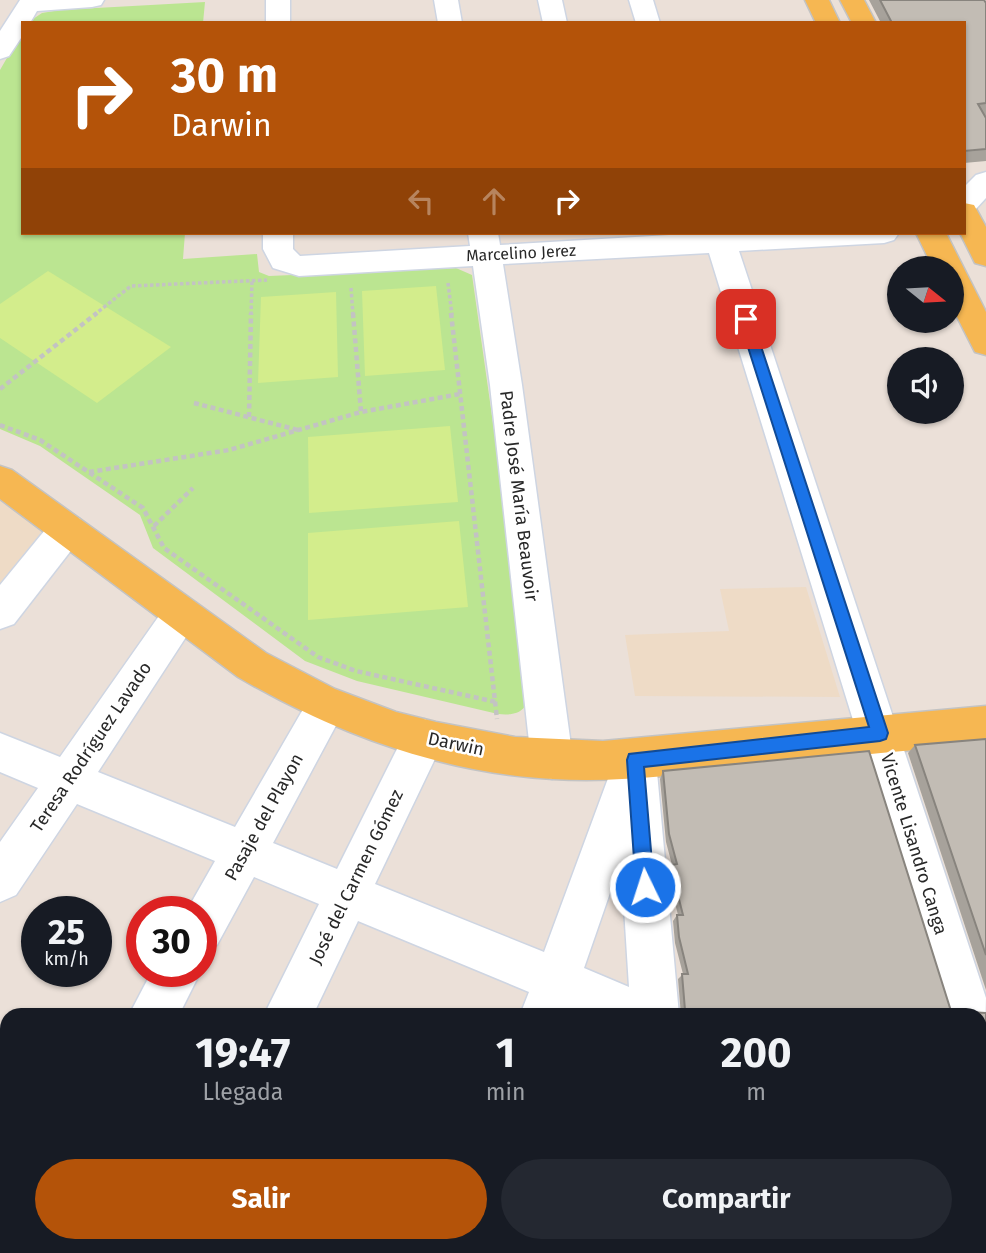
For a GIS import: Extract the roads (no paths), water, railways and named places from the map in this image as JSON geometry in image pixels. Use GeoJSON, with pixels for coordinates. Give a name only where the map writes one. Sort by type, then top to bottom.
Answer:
{"type":"FeatureCollection","features":[{"type":"Feature","properties":{"kind":"main road"},"geometry":{"type":"LineString","coordinates":[[817,0],[827,21]]}},
{"type":"Feature","properties":{"kind":"main road"},"geometry":{"type":"LineString","coordinates":[[852,0],[863,21]]}},
{"type":"Feature","properties":{"kind":"main road"},"geometry":{"type":"LineString","coordinates":[[966,216],[986,256]]}},
{"type":"Feature","properties":{"kind":"main road"},"geometry":{"type":"LineString","coordinates":[[932,235],[942,256]]}},
{"type":"Feature","properties":{"kind":"main road"},"geometry":{"type":"LineString","coordinates":[[964,299],[986,344]]}},
{"type":"Feature","properties":{"kind":"main road","name":"Darwin"},"geometry":{"type":"LineString","coordinates":[[0,480],[252,665],[283,684],[327,705],[425,738],[499,753],[552,760],[635,760],[880,733],[986,725]]}},
{"type":"Feature","properties":{"kind":"street"},"geometry":{"type":"LineString","coordinates":[[2,43],[31,2],[92,0]]}},
{"type":"Feature","properties":{"kind":"street"},"geometry":{"type":"LineString","coordinates":[[278,0],[278,21]]}},
{"type":"Feature","properties":{"kind":"street"},"geometry":{"type":"LineString","coordinates":[[446,0],[450,21]]}},
{"type":"Feature","properties":{"kind":"street"},"geometry":{"type":"LineString","coordinates":[[550,0],[555,21]]}},
{"type":"Feature","properties":{"kind":"street"},"geometry":{"type":"LineString","coordinates":[[641,0],[647,21]]}},
{"type":"Feature","properties":{"kind":"street"},"geometry":{"type":"LineString","coordinates":[[966,202],[986,181]]}},
{"type":"Feature","properties":{"kind":"street","name":"Marcelino Jerez"},"geometry":{"type":"LineString","coordinates":[[280,258],[299,266],[445,257],[484,244],[802,235]]}},
{"type":"Feature","properties":{"kind":"street","name":"Vicente Lisandro Canga"},"geometry":{"type":"LineString","coordinates":[[719,237],[880,733],[966,1008]]}},
{"type":"Feature","properties":{"kind":"street","name":"Padre José María Beauvoir"},"geometry":{"type":"LineString","coordinates":[[484,244],[506,385],[552,760]]}},
{"type":"Feature","properties":{"kind":"street"},"geometry":{"type":"LineString","coordinates":[[0,613],[67,529]]}},
{"type":"Feature","properties":{"kind":"street","name":"Teresa Rodríguez Lavado"},"geometry":{"type":"LineString","coordinates":[[0,880],[183,614]]}},
{"type":"Feature","properties":{"kind":"street","name":"Pasaje del Playon"},"geometry":{"type":"LineString","coordinates":[[217,900],[327,705]]}},
{"type":"Feature","properties":{"kind":"street","name":"José del Carmen Gómez"},"geometry":{"type":"LineString","coordinates":[[291,1008],[425,738]]}},
{"type":"Feature","properties":{"kind":"street"},"geometry":{"type":"LineString","coordinates":[[0,752],[347,895],[550,998],[604,1008]]}},
{"type":"Feature","properties":{"kind":"street"},"geometry":{"type":"LineString","coordinates":[[550,998],[635,760]]}},
{"type":"Feature","properties":{"kind":"street"},"geometry":{"type":"LineString","coordinates":[[635,760],[654,1008]]}},
{"type":"Feature","properties":{"kind":"street"},"geometry":{"type":"LineString","coordinates":[[157,1008],[168,987]]}}]}
